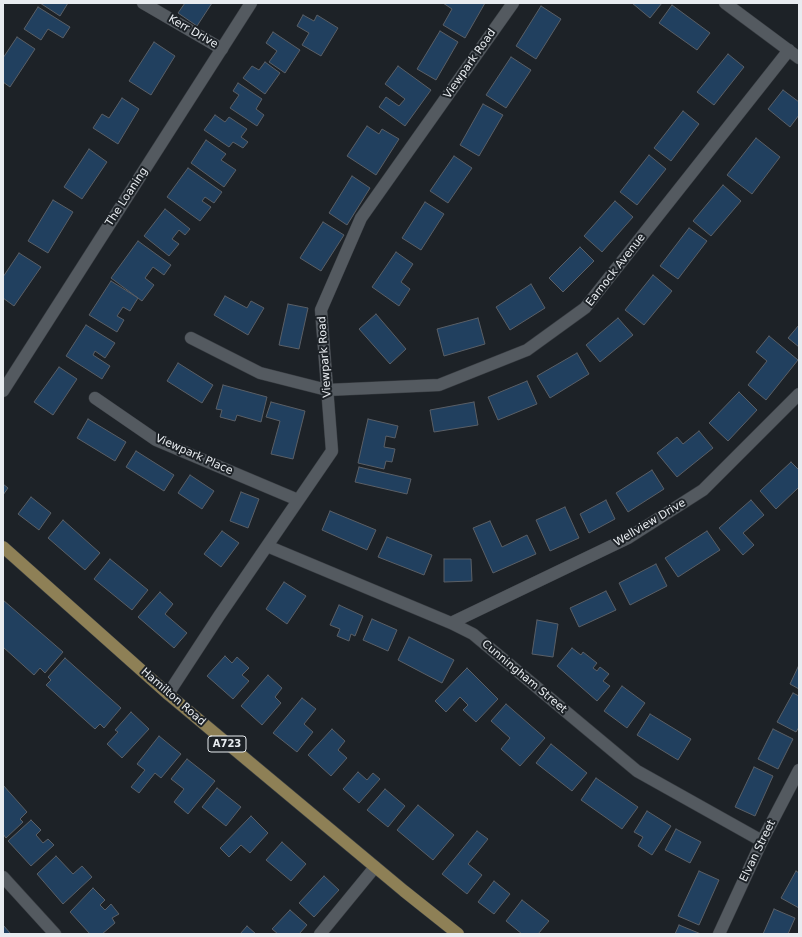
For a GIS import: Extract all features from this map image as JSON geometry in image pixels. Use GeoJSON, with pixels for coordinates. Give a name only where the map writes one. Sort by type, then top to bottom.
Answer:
{"type":"FeatureCollection","features":[{"type":"Feature","properties":{"kind":"main road","name":"Hamilton Road"},"geometry":{"type":"LineString","coordinates":[[3,547],[168,694],[375,867],[458,934]]}},
{"type":"Feature","properties":{"kind":"street","name":"Kerr Drive"},"geometry":{"type":"LineString","coordinates":[[143,3],[222,49]]}},
{"type":"Feature","properties":{"kind":"street","name":"The Loaning"},"geometry":{"type":"LineString","coordinates":[[3,391],[251,3]]}},
{"type":"Feature","properties":{"kind":"street","name":"Viewpark Road"},"geometry":{"type":"LineString","coordinates":[[168,694],[332,451],[321,310],[361,218],[513,3]]}},
{"type":"Feature","properties":{"kind":"street"},"geometry":{"type":"LineString","coordinates":[[725,3],[799,58]]}},
{"type":"Feature","properties":{"kind":"street","name":"Earnock Avenue"},"geometry":{"type":"LineString","coordinates":[[191,338],[260,373],[327,390],[440,384],[527,350],[585,308],[788,50]]}},
{"type":"Feature","properties":{"kind":"street","name":"Wellview Drive"},"geometry":{"type":"LineString","coordinates":[[451,623],[628,538],[703,490],[799,394]]}},
{"type":"Feature","properties":{"kind":"street","name":"Viewpark Place"},"geometry":{"type":"LineString","coordinates":[[96,398],[156,440],[298,500]]}},
{"type":"Feature","properties":{"kind":"street","name":"Cunningham Street"},"geometry":{"type":"LineString","coordinates":[[267,546],[451,623],[473,634],[637,771],[762,841]]}},
{"type":"Feature","properties":{"kind":"street","name":"Elvan Street"},"geometry":{"type":"LineString","coordinates":[[719,934],[762,841],[799,770]]}},
{"type":"Feature","properties":{"kind":"street"},"geometry":{"type":"LineString","coordinates":[[320,934],[375,867]]}},
{"type":"Feature","properties":{"kind":"street"},"geometry":{"type":"LineString","coordinates":[[5,884],[55,934]]}},
{"type":"Feature","properties":{"kind":"building"},"geometry":{"type":"Polygon","coordinates":[[[40,3],[68,3],[60,16],[40,3]]]}},
{"type":"Feature","properties":{"kind":"building"},"geometry":{"type":"Polygon","coordinates":[[[185,3],[212,3],[197,26],[178,13],[185,3]]]}},
{"type":"Feature","properties":{"kind":"building"},"geometry":{"type":"Polygon","coordinates":[[[443,3],[485,3],[465,38],[443,25],[452,9],[443,3]]]}},
{"type":"Feature","properties":{"kind":"building"},"geometry":{"type":"Polygon","coordinates":[[[632,3],[662,3],[650,18],[632,3]]]}},
{"type":"Feature","properties":{"kind":"building"},"geometry":{"type":"Polygon","coordinates":[[[672,5],[710,33],[697,50],[659,23],[672,5]]]}},
{"type":"Feature","properties":{"kind":"building"},"geometry":{"type":"Polygon","coordinates":[[[541,6],[561,19],[536,59],[516,46],[541,6]]]}},
{"type":"Feature","properties":{"kind":"building"},"geometry":{"type":"Polygon","coordinates":[[[38,7],[70,27],[63,38],[48,29],[41,40],[24,29],[38,7]]]}},
{"type":"Feature","properties":{"kind":"building"},"geometry":{"type":"Polygon","coordinates":[[[303,15],[314,21],[317,15],[338,28],[321,56],[302,45],[309,33],[297,26],[303,15]]]}},
{"type":"Feature","properties":{"kind":"building"},"geometry":{"type":"Polygon","coordinates":[[[440,31],[458,42],[436,80],[417,69],[440,31]]]}},
{"type":"Feature","properties":{"kind":"building"},"geometry":{"type":"Polygon","coordinates":[[[273,32],[300,50],[285,73],[269,62],[277,51],[266,43],[273,32]]]}},
{"type":"Feature","properties":{"kind":"building"},"geometry":{"type":"Polygon","coordinates":[[[17,37],[35,49],[10,87],[3,82],[3,58],[17,37]]]}},
{"type":"Feature","properties":{"kind":"building"},"geometry":{"type":"Polygon","coordinates":[[[154,42],[175,56],[151,95],[129,81],[154,42]]]}},
{"type":"Feature","properties":{"kind":"building"},"geometry":{"type":"Polygon","coordinates":[[[728,54],[744,67],[714,105],[697,92],[728,54]]]}},
{"type":"Feature","properties":{"kind":"building"},"geometry":{"type":"Polygon","coordinates":[[[511,57],[531,70],[506,108],[486,95],[511,57]]]}},
{"type":"Feature","properties":{"kind":"building"},"geometry":{"type":"Polygon","coordinates":[[[265,62],[280,73],[265,94],[243,78],[252,66],[259,70],[265,62]]]}},
{"type":"Feature","properties":{"kind":"building"},"geometry":{"type":"Polygon","coordinates":[[[398,66],[431,90],[405,126],[379,107],[386,97],[399,106],[405,99],[385,84],[398,66]]]}},
{"type":"Feature","properties":{"kind":"building"},"geometry":{"type":"Polygon","coordinates":[[[238,83],[262,99],[256,109],[264,115],[257,126],[230,108],[239,95],[233,91],[238,83]]]}},
{"type":"Feature","properties":{"kind":"building"},"geometry":{"type":"Polygon","coordinates":[[[783,90],[799,102],[799,115],[790,127],[768,109],[783,90]]]}},
{"type":"Feature","properties":{"kind":"building"},"geometry":{"type":"Polygon","coordinates":[[[122,98],[139,109],[118,144],[93,128],[102,114],[109,118],[122,98]]]}},
{"type":"Feature","properties":{"kind":"building"},"geometry":{"type":"Polygon","coordinates":[[[483,104],[503,115],[479,156],[460,145],[483,104]]]}},
{"type":"Feature","properties":{"kind":"building"},"geometry":{"type":"Polygon","coordinates":[[[683,111],[699,124],[671,161],[654,148],[683,111]]]}},
{"type":"Feature","properties":{"kind":"building"},"geometry":{"type":"Polygon","coordinates":[[[215,115],[225,122],[229,117],[247,129],[241,137],[248,142],[243,148],[233,142],[229,147],[204,130],[215,115]]]}},
{"type":"Feature","properties":{"kind":"building"},"geometry":{"type":"Polygon","coordinates":[[[367,126],[379,134],[382,129],[399,139],[376,175],[347,156],[367,126]]]}},
{"type":"Feature","properties":{"kind":"building"},"geometry":{"type":"Polygon","coordinates":[[[756,138],[780,157],[752,194],[727,175],[756,138]]]}},
{"type":"Feature","properties":{"kind":"building"},"geometry":{"type":"Polygon","coordinates":[[[206,140],[226,154],[221,160],[236,170],[224,187],[191,163],[206,140]]]}},
{"type":"Feature","properties":{"kind":"building"},"geometry":{"type":"Polygon","coordinates":[[[89,149],[107,162],[82,199],[64,187],[89,149]]]}},
{"type":"Feature","properties":{"kind":"building"},"geometry":{"type":"Polygon","coordinates":[[[649,155],[666,169],[637,205],[620,192],[649,155]]]}},
{"type":"Feature","properties":{"kind":"building"},"geometry":{"type":"Polygon","coordinates":[[[454,156],[472,168],[448,203],[430,191],[454,156]]]}},
{"type":"Feature","properties":{"kind":"building"},"geometry":{"type":"Polygon","coordinates":[[[188,168],[222,192],[214,203],[205,197],[202,201],[211,207],[200,221],[167,197],[188,168]]]}},
{"type":"Feature","properties":{"kind":"building"},"geometry":{"type":"Polygon","coordinates":[[[352,176],[370,188],[347,225],[329,213],[352,176]]]}},
{"type":"Feature","properties":{"kind":"building"},"geometry":{"type":"Polygon","coordinates":[[[723,185],[741,201],[711,236],[693,221],[723,185]]]}},
{"type":"Feature","properties":{"kind":"building"},"geometry":{"type":"Polygon","coordinates":[[[53,200],[73,212],[48,253],[28,241],[53,200]]]}},
{"type":"Feature","properties":{"kind":"building"},"geometry":{"type":"Polygon","coordinates":[[[615,201],[633,217],[602,252],[584,236],[615,201]]]}},
{"type":"Feature","properties":{"kind":"building"},"geometry":{"type":"Polygon","coordinates":[[[425,202],[444,214],[421,250],[402,238],[425,202]]]}},
{"type":"Feature","properties":{"kind":"building"},"geometry":{"type":"Polygon","coordinates":[[[165,209],[190,229],[185,235],[179,230],[172,239],[179,244],[169,256],[144,236],[165,209]]]}},
{"type":"Feature","properties":{"kind":"building"},"geometry":{"type":"Polygon","coordinates":[[[323,222],[344,235],[321,271],[300,258],[323,222]]]}},
{"type":"Feature","properties":{"kind":"building"},"geometry":{"type":"Polygon","coordinates":[[[689,228],[707,241],[678,279],[660,266],[689,228]]]}},
{"type":"Feature","properties":{"kind":"building"},"geometry":{"type":"Polygon","coordinates":[[[138,241],[171,265],[164,275],[153,267],[145,278],[154,285],[142,301],[111,278],[138,241]]]}},
{"type":"Feature","properties":{"kind":"building"},"geometry":{"type":"Polygon","coordinates":[[[580,247],[594,261],[563,292],[549,278],[580,247]]]}},
{"type":"Feature","properties":{"kind":"building"},"geometry":{"type":"Polygon","coordinates":[[[396,252],[413,264],[401,282],[410,289],[399,306],[372,287],[396,252]]]}},
{"type":"Feature","properties":{"kind":"building"},"geometry":{"type":"Polygon","coordinates":[[[19,253],[41,267],[14,306],[3,298],[3,277],[19,253]]]}},
{"type":"Feature","properties":{"kind":"building"},"geometry":{"type":"Polygon","coordinates":[[[653,275],[672,291],[644,325],[625,310],[653,275]]]}},
{"type":"Feature","properties":{"kind":"building"},"geometry":{"type":"Polygon","coordinates":[[[111,281],[138,298],[130,311],[123,307],[117,316],[124,320],[117,332],[89,315],[111,281]]]}},
{"type":"Feature","properties":{"kind":"building"},"geometry":{"type":"Polygon","coordinates":[[[531,284],[545,308],[510,330],[496,307],[531,284]]]}},
{"type":"Feature","properties":{"kind":"building"},"geometry":{"type":"Polygon","coordinates":[[[225,296],[247,308],[251,301],[264,308],[248,335],[214,315],[225,296]]]}},
{"type":"Feature","properties":{"kind":"building"},"geometry":{"type":"Polygon","coordinates":[[[288,304],[308,308],[299,349],[279,345],[288,304]]]}},
{"type":"Feature","properties":{"kind":"building"},"geometry":{"type":"Polygon","coordinates":[[[376,314],[406,349],[390,364],[359,329],[376,314]]]}},
{"type":"Feature","properties":{"kind":"building"},"geometry":{"type":"Polygon","coordinates":[[[478,318],[485,344],[444,356],[437,329],[478,318]]]}},
{"type":"Feature","properties":{"kind":"building"},"geometry":{"type":"Polygon","coordinates":[[[618,318],[633,335],[600,362],[586,345],[618,318]]]}},
{"type":"Feature","properties":{"kind":"building"},"geometry":{"type":"Polygon","coordinates":[[[86,325],[115,343],[105,358],[95,351],[93,355],[110,366],[102,379],[66,356],[86,325]]]}},
{"type":"Feature","properties":{"kind":"building"},"geometry":{"type":"Polygon","coordinates":[[[799,325],[799,347],[788,338],[799,325]]]}},
{"type":"Feature","properties":{"kind":"building"},"geometry":{"type":"Polygon","coordinates":[[[769,336],[798,360],[766,400],[748,385],[767,361],[756,352],[769,336]]]}},
{"type":"Feature","properties":{"kind":"building"},"geometry":{"type":"Polygon","coordinates":[[[577,353],[589,374],[550,398],[537,376],[577,353]]]}},
{"type":"Feature","properties":{"kind":"building"},"geometry":{"type":"Polygon","coordinates":[[[178,363],[213,385],[202,403],[167,381],[178,363]]]}},
{"type":"Feature","properties":{"kind":"building"},"geometry":{"type":"Polygon","coordinates":[[[59,367],[77,379],[53,415],[34,402],[59,367]]]}},
{"type":"Feature","properties":{"kind":"building"},"geometry":{"type":"Polygon","coordinates":[[[527,381],[537,404],[498,420],[488,397],[527,381]]]}},
{"type":"Feature","properties":{"kind":"building"},"geometry":{"type":"Polygon","coordinates":[[[223,385],[267,397],[261,422],[237,415],[235,421],[220,417],[222,410],[216,409],[223,385]]]}},
{"type":"Feature","properties":{"kind":"building"},"geometry":{"type":"Polygon","coordinates":[[[739,392],[757,410],[728,441],[709,423],[739,392]]]}},
{"type":"Feature","properties":{"kind":"building"},"geometry":{"type":"Polygon","coordinates":[[[271,402],[305,411],[293,459],[271,454],[280,421],[266,417],[271,402]]]}},
{"type":"Feature","properties":{"kind":"building"},"geometry":{"type":"Polygon","coordinates":[[[474,402],[478,425],[434,432],[430,410],[474,402]]]}},
{"type":"Feature","properties":{"kind":"building"},"geometry":{"type":"Polygon","coordinates":[[[88,419],[126,442],[115,461],[77,438],[88,419]]]}},
{"type":"Feature","properties":{"kind":"building"},"geometry":{"type":"Polygon","coordinates":[[[368,419],[398,426],[395,438],[386,436],[384,447],[395,449],[392,462],[386,461],[384,469],[358,463],[368,419]]]}},
{"type":"Feature","properties":{"kind":"building"},"geometry":{"type":"Polygon","coordinates":[[[699,431],[713,448],[677,477],[657,453],[677,437],[683,444],[699,431]]]}},
{"type":"Feature","properties":{"kind":"building"},"geometry":{"type":"Polygon","coordinates":[[[136,451],[174,475],[164,491],[126,467],[136,451]]]}},
{"type":"Feature","properties":{"kind":"building"},"geometry":{"type":"Polygon","coordinates":[[[791,462],[799,470],[799,487],[776,509],[760,491],[791,462]]]}},
{"type":"Feature","properties":{"kind":"building"},"geometry":{"type":"Polygon","coordinates":[[[359,467],[411,479],[407,494],[355,482],[359,467]]]}},
{"type":"Feature","properties":{"kind":"building"},"geometry":{"type":"Polygon","coordinates":[[[652,470],[664,489],[628,512],[616,493],[652,470]]]}},
{"type":"Feature","properties":{"kind":"building"},"geometry":{"type":"Polygon","coordinates":[[[190,475],[214,491],[202,509],[178,493],[190,475]]]}},
{"type":"Feature","properties":{"kind":"building"},"geometry":{"type":"Polygon","coordinates":[[[3,484],[8,488],[3,495],[3,484]]]}},
{"type":"Feature","properties":{"kind":"building"},"geometry":{"type":"Polygon","coordinates":[[[241,492],[259,499],[248,528],[230,521],[241,492]]]}},
{"type":"Feature","properties":{"kind":"building"},"geometry":{"type":"Polygon","coordinates":[[[31,497],[51,513],[39,530],[18,514],[31,497]]]}},
{"type":"Feature","properties":{"kind":"building"},"geometry":{"type":"Polygon","coordinates":[[[606,500],[615,519],[589,533],[580,514],[606,500]]]}},
{"type":"Feature","properties":{"kind":"building"},"geometry":{"type":"Polygon","coordinates":[[[751,500],[764,515],[743,533],[754,545],[743,555],[719,528],[751,500]]]}},
{"type":"Feature","properties":{"kind":"building"},"geometry":{"type":"Polygon","coordinates":[[[565,507],[579,538],[550,551],[536,520],[565,507]]]}},
{"type":"Feature","properties":{"kind":"building"},"geometry":{"type":"Polygon","coordinates":[[[330,511],[376,530],[367,550],[322,530],[330,511]]]}},
{"type":"Feature","properties":{"kind":"building"},"geometry":{"type":"Polygon","coordinates":[[[63,520],[100,553],[85,570],[48,538],[63,520]]]}},
{"type":"Feature","properties":{"kind":"building"},"geometry":{"type":"Polygon","coordinates":[[[490,521],[502,547],[527,535],[536,554],[493,573],[473,528],[490,521]]]}},
{"type":"Feature","properties":{"kind":"building"},"geometry":{"type":"Polygon","coordinates":[[[222,531],[239,543],[221,567],[204,554],[222,531]]]}},
{"type":"Feature","properties":{"kind":"building"},"geometry":{"type":"Polygon","coordinates":[[[707,531],[720,550],[678,577],[665,558],[707,531]]]}},
{"type":"Feature","properties":{"kind":"building"},"geometry":{"type":"Polygon","coordinates":[[[387,537],[432,555],[424,575],[378,557],[387,537]]]}},
{"type":"Feature","properties":{"kind":"building"},"geometry":{"type":"Polygon","coordinates":[[[110,559],[148,590],[132,610],[94,579],[110,559]]]}},
{"type":"Feature","properties":{"kind":"building"},"geometry":{"type":"Polygon","coordinates":[[[444,559],[471,559],[472,581],[444,582],[444,559]]]}},
{"type":"Feature","properties":{"kind":"building"},"geometry":{"type":"Polygon","coordinates":[[[656,564],[667,586],[630,605],[619,583],[656,564]]]}},
{"type":"Feature","properties":{"kind":"building"},"geometry":{"type":"Polygon","coordinates":[[[284,582],[306,596],[287,624],[266,609],[284,582]]]}},
{"type":"Feature","properties":{"kind":"building"},"geometry":{"type":"Polygon","coordinates":[[[606,591],[616,610],[579,627],[570,608],[606,591]]]}},
{"type":"Feature","properties":{"kind":"building"},"geometry":{"type":"Polygon","coordinates":[[[160,592],[173,604],[165,614],[187,633],[174,648],[138,617],[160,592]]]}},
{"type":"Feature","properties":{"kind":"building"},"geometry":{"type":"Polygon","coordinates":[[[3,600],[63,652],[45,673],[40,668],[34,675],[3,647],[3,600]]]}},
{"type":"Feature","properties":{"kind":"building"},"geometry":{"type":"Polygon","coordinates":[[[339,605],[363,616],[355,636],[351,634],[349,641],[337,636],[340,629],[330,625],[339,605]]]}},
{"type":"Feature","properties":{"kind":"building"},"geometry":{"type":"Polygon","coordinates":[[[372,619],[397,630],[388,651],[363,640],[372,619]]]}},
{"type":"Feature","properties":{"kind":"building"},"geometry":{"type":"Polygon","coordinates":[[[537,620],[558,624],[553,657],[532,654],[537,620]]]}},
{"type":"Feature","properties":{"kind":"building"},"geometry":{"type":"Polygon","coordinates":[[[409,637],[454,660],[442,683],[398,660],[409,637]]]}},
{"type":"Feature","properties":{"kind":"building"},"geometry":{"type":"Polygon","coordinates":[[[572,648],[581,655],[583,652],[597,663],[593,668],[597,671],[600,667],[609,674],[603,681],[610,686],[597,701],[557,666],[572,648]]]}},
{"type":"Feature","properties":{"kind":"building"},"geometry":{"type":"Polygon","coordinates":[[[225,656],[232,663],[237,657],[249,668],[242,675],[249,681],[233,699],[207,676],[225,656]]]}},
{"type":"Feature","properties":{"kind":"building"},"geometry":{"type":"Polygon","coordinates":[[[65,658],[121,708],[104,728],[100,724],[95,729],[46,685],[51,680],[48,677],[65,658]]]}},
{"type":"Feature","properties":{"kind":"building"},"geometry":{"type":"Polygon","coordinates":[[[799,665],[799,689],[790,684],[799,665]]]}},
{"type":"Feature","properties":{"kind":"building"},"geometry":{"type":"Polygon","coordinates":[[[467,668],[498,699],[476,722],[463,710],[468,705],[460,697],[446,712],[435,701],[467,668]]]}},
{"type":"Feature","properties":{"kind":"building"},"geometry":{"type":"Polygon","coordinates":[[[268,675],[282,688],[275,697],[281,703],[262,725],[241,706],[268,675]]]}},
{"type":"Feature","properties":{"kind":"building"},"geometry":{"type":"Polygon","coordinates":[[[622,686],[645,703],[627,728],[604,711],[622,686]]]}},
{"type":"Feature","properties":{"kind":"building"},"geometry":{"type":"Polygon","coordinates":[[[793,693],[799,696],[799,727],[796,732],[777,722],[793,693]]]}},
{"type":"Feature","properties":{"kind":"building"},"geometry":{"type":"Polygon","coordinates":[[[302,698],[316,709],[304,724],[313,732],[297,752],[273,733],[302,698]]]}},
{"type":"Feature","properties":{"kind":"building"},"geometry":{"type":"Polygon","coordinates":[[[506,704],[545,738],[520,766],[501,749],[510,738],[491,721],[506,704]]]}},
{"type":"Feature","properties":{"kind":"building"},"geometry":{"type":"Polygon","coordinates":[[[131,712],[149,729],[122,758],[107,744],[118,732],[115,730],[131,712]]]}},
{"type":"Feature","properties":{"kind":"building"},"geometry":{"type":"Polygon","coordinates":[[[650,714],[691,739],[678,760],[637,735],[650,714]]]}},
{"type":"Feature","properties":{"kind":"building"},"geometry":{"type":"Polygon","coordinates":[[[332,729],[345,741],[338,750],[347,758],[331,776],[308,755],[332,729]]]}},
{"type":"Feature","properties":{"kind":"building"},"geometry":{"type":"Polygon","coordinates":[[[773,729],[793,739],[778,769],[758,759],[773,729]]]}},
{"type":"Feature","properties":{"kind":"building"},"geometry":{"type":"Polygon","coordinates":[[[159,736],[181,754],[161,778],[155,773],[139,793],[131,787],[145,770],[137,764],[159,736]]]}},
{"type":"Feature","properties":{"kind":"building"},"geometry":{"type":"Polygon","coordinates":[[[551,744],[587,773],[572,791],[536,763],[551,744]]]}},
{"type":"Feature","properties":{"kind":"building"},"geometry":{"type":"Polygon","coordinates":[[[187,759],[215,781],[188,814],[174,802],[184,789],[171,779],[187,759]]]}},
{"type":"Feature","properties":{"kind":"building"},"geometry":{"type":"Polygon","coordinates":[[[754,767],[773,776],[755,816],[735,807],[754,767]]]}},
{"type":"Feature","properties":{"kind":"building"},"geometry":{"type":"Polygon","coordinates":[[[358,772],[367,780],[373,773],[380,779],[359,803],[343,789],[358,772]]]}},
{"type":"Feature","properties":{"kind":"building"},"geometry":{"type":"Polygon","coordinates":[[[596,778],[638,807],[622,829],[581,800],[596,778]]]}},
{"type":"Feature","properties":{"kind":"building"},"geometry":{"type":"Polygon","coordinates":[[[3,785],[27,812],[20,819],[23,822],[6,838],[3,834],[3,785]]]}},
{"type":"Feature","properties":{"kind":"building"},"geometry":{"type":"Polygon","coordinates":[[[217,788],[241,807],[226,826],[202,807],[217,788]]]}},
{"type":"Feature","properties":{"kind":"building"},"geometry":{"type":"Polygon","coordinates":[[[385,789],[405,806],[388,827],[367,810],[385,789]]]}},
{"type":"Feature","properties":{"kind":"building"},"geometry":{"type":"Polygon","coordinates":[[[418,805],[454,835],[433,860],[397,830],[418,805]]]}},
{"type":"Feature","properties":{"kind":"building"},"geometry":{"type":"Polygon","coordinates":[[[647,811],[671,826],[652,855],[638,846],[643,837],[634,832],[647,811]]]}},
{"type":"Feature","properties":{"kind":"building"},"geometry":{"type":"Polygon","coordinates":[[[251,816],[268,833],[250,853],[241,845],[229,857],[220,848],[251,816]]]}},
{"type":"Feature","properties":{"kind":"building"},"geometry":{"type":"Polygon","coordinates":[[[31,820],[41,830],[36,835],[43,843],[48,839],[54,845],[31,866],[8,841],[31,820]]]}},
{"type":"Feature","properties":{"kind":"building"},"geometry":{"type":"Polygon","coordinates":[[[676,829],[701,842],[690,863],[665,850],[676,829]]]}},
{"type":"Feature","properties":{"kind":"building"},"geometry":{"type":"Polygon","coordinates":[[[477,831],[488,839],[468,864],[482,875],[467,894],[442,874],[477,831]]]}},
{"type":"Feature","properties":{"kind":"building"},"geometry":{"type":"Polygon","coordinates":[[[282,842],[306,864],[291,881],[266,860],[282,842]]]}},
{"type":"Feature","properties":{"kind":"building"},"geometry":{"type":"Polygon","coordinates":[[[56,856],[73,874],[82,866],[92,877],[63,904],[37,874],[56,856]]]}},
{"type":"Feature","properties":{"kind":"building"},"geometry":{"type":"Polygon","coordinates":[[[699,871],[719,880],[699,925],[678,916],[699,871]]]}},
{"type":"Feature","properties":{"kind":"building"},"geometry":{"type":"Polygon","coordinates":[[[796,871],[799,873],[799,908],[781,898],[796,871]]]}},
{"type":"Feature","properties":{"kind":"building"},"geometry":{"type":"Polygon","coordinates":[[[324,876],[339,890],[314,917],[299,903],[324,876]]]}},
{"type":"Feature","properties":{"kind":"building"},"geometry":{"type":"Polygon","coordinates":[[[494,881],[510,894],[494,914],[478,902],[494,881]]]}},
{"type":"Feature","properties":{"kind":"building"},"geometry":{"type":"Polygon","coordinates":[[[93,888],[105,900],[100,905],[105,910],[111,904],[119,914],[112,918],[115,923],[102,934],[90,934],[70,912],[93,888]]]}},
{"type":"Feature","properties":{"kind":"building"},"geometry":{"type":"Polygon","coordinates":[[[522,900],[549,921],[538,934],[522,934],[506,921],[522,900]]]}},
{"type":"Feature","properties":{"kind":"building"},"geometry":{"type":"Polygon","coordinates":[[[774,909],[795,918],[788,934],[763,934],[774,909]]]}},
{"type":"Feature","properties":{"kind":"building"},"geometry":{"type":"Polygon","coordinates":[[[290,910],[307,925],[299,934],[278,934],[272,929],[290,910]]]}},
{"type":"Feature","properties":{"kind":"building"},"geometry":{"type":"Polygon","coordinates":[[[3,925],[11,934],[3,934],[3,925]]]}},
{"type":"Feature","properties":{"kind":"building"},"geometry":{"type":"Polygon","coordinates":[[[679,925],[701,934],[675,934],[679,925]]]}},
{"type":"Feature","properties":{"kind":"building"},"geometry":{"type":"Polygon","coordinates":[[[247,926],[256,934],[240,934],[247,926]]]}}]}
